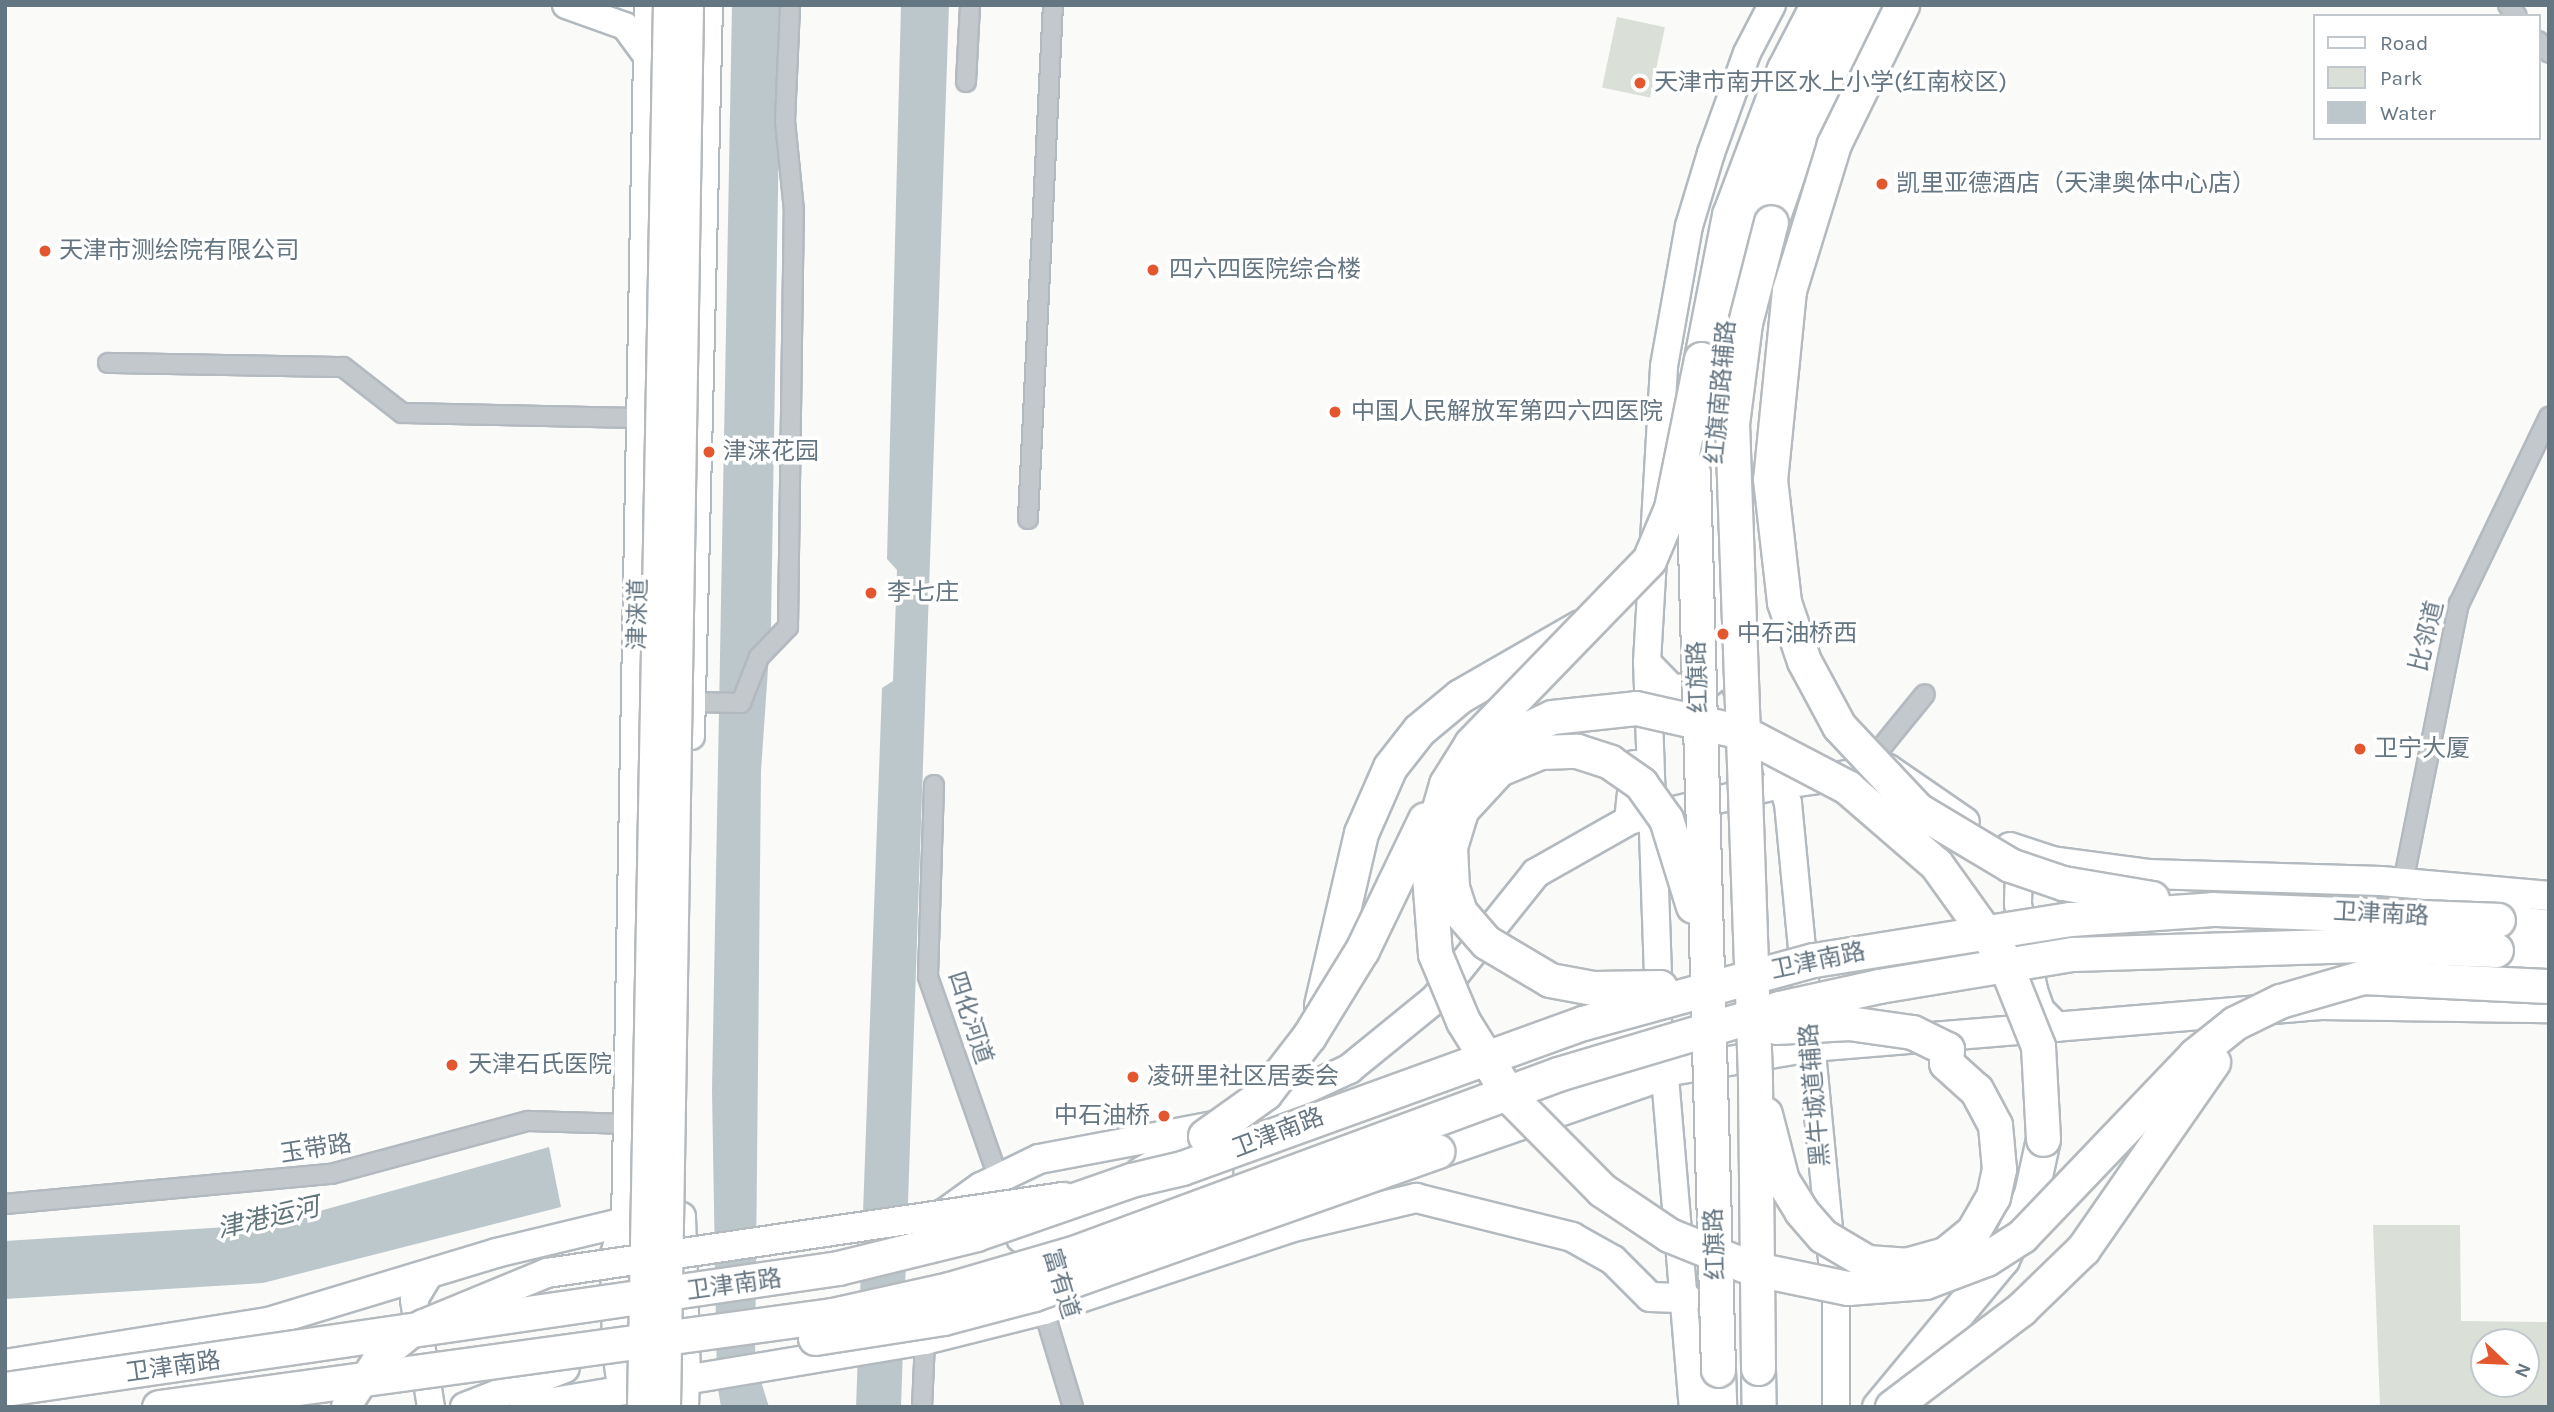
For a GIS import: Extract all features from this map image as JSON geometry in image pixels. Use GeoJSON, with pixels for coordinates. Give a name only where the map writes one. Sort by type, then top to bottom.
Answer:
{"type":"FeatureCollection","features":[{"type":"Feature","properties":{"kind":"highway","name":"红旗路"},"geometry":{"type":"LineString","coordinates":[[1719,1407],[1711,977],[1692,490],[1701,359],[1729,215],[1784,69],[1816,5]]}},
{"type":"Feature","properties":{"kind":"highway","name":"红旗路"},"geometry":{"type":"LineString","coordinates":[[1759,1407],[1755,1078],[1732,424],[1745,323],[1771,222],[1808,116],[1866,5]]}},
{"type":"Feature","properties":{"kind":"highway"},"geometry":{"type":"LineString","coordinates":[[1902,5],[1834,144],[1788,289],[1770,479],[1774,547],[1792,630],[1850,741],[1898,794],[1939,826],[2010,865],[2063,883],[2231,909]]}},
{"type":"Feature","properties":{"kind":"highway"},"geometry":{"type":"LineString","coordinates":[[1701,359],[1666,525],[1640,574],[1491,720],[1452,772],[1429,835],[1427,906],[1452,999],[1511,1098],[1601,1191],[1669,1234],[1751,1268],[1826,1285],[1889,1289],[1954,1274],[2022,1236],[2195,1055],[2235,1023],[2280,1001],[2373,977],[2549,986]]}},
{"type":"Feature","properties":{"kind":"highway"},"geometry":{"type":"LineString","coordinates":[[1309,1036],[1337,953],[1362,833],[1404,747],[1460,696],[1603,613]]}},
{"type":"Feature","properties":{"kind":"highway"},"geometry":{"type":"LineString","coordinates":[[1131,1191],[1249,1109],[1309,1036],[1362,950],[1397,870],[1444,791],[1486,751],[1539,723],[1598,708],[1685,715],[1759,739],[1847,787],[1917,843],[1980,921],[2027,1008],[2045,1100],[2034,1181],[2014,1237],[1970,1304],[1879,1407]]}},
{"type":"Feature","properties":{"kind":"highway"},"geometry":{"type":"LineString","coordinates":[[1577,751],[1628,772],[1672,834],[1711,977],[1577,986],[1540,977],[1500,954],[1468,925],[1452,888],[1451,837],[1470,795],[1499,769],[1540,752],[1577,751]]}},
{"type":"Feature","properties":{"kind":"highway","name":"卫津南路"},"geometry":{"type":"LineString","coordinates":[[5,1389],[790,1277],[976,1234],[1084,1196],[1131,1191],[1182,1168],[1711,977],[1944,937],[2071,919],[2231,909],[2497,935],[2549,957]]}},
{"type":"Feature","properties":{"kind":"highway","name":"卫津南路"},"geometry":{"type":"LineString","coordinates":[[159,1407],[423,1397],[949,1289],[1076,1252],[1515,1089],[1665,1043],[1879,986],[2073,954],[2328,945],[2497,935],[2549,927]]}},
{"type":"Feature","properties":{"kind":"highway"},"geometry":{"type":"LineString","coordinates":[[1892,1407],[2021,1309],[2084,1249],[2201,1074],[2280,1001]]}},
{"type":"Feature","properties":{"kind":"highway"},"geometry":{"type":"LineString","coordinates":[[423,1397],[565,1368],[943,1318],[1160,1253],[1437,1151],[1665,1043],[1827,1022],[1912,1032],[1938,1044],[1994,1125],[1999,1169],[1986,1211],[1964,1240],[1933,1259],[1893,1266],[1852,1255],[1823,1236],[1782,1180],[1755,1078]]}},
{"type":"Feature","properties":{"kind":"main road"},"geometry":{"type":"LineString","coordinates":[[566,5],[625,26],[647,56]]}},
{"type":"Feature","properties":{"kind":"main road"},"geometry":{"type":"LineString","coordinates":[[598,5],[620,12],[635,5]]}},
{"type":"Feature","properties":{"kind":"main road","name":"津涞道"},"geometry":{"type":"LineString","coordinates":[[625,1222],[630,1124],[648,5]]}},
{"type":"Feature","properties":{"kind":"main road"},"geometry":{"type":"LineString","coordinates":[[636,1397],[667,5]]}},
{"type":"Feature","properties":{"kind":"main road"},"geometry":{"type":"LineString","coordinates":[[685,1407],[678,1390],[689,5]]}},
{"type":"Feature","properties":{"kind":"main road"},"geometry":{"type":"LineString","coordinates":[[678,1390],[693,1300],[681,1217],[698,702],[700,418],[709,5]]}},
{"type":"Feature","properties":{"kind":"main road"},"geometry":{"type":"LineString","coordinates":[[1693,1407],[1654,878],[1640,817],[1639,720],[1649,694],[1647,662],[1660,402],[1689,226],[1747,53],[1772,5]]}},
{"type":"Feature","properties":{"kind":"main road","name":"红旗南路辅路"},"geometry":{"type":"LineString","coordinates":[[1784,784],[1719,660],[1714,408],[1724,326],[1756,208],[1782,131],[1841,5]]}},
{"type":"Feature","properties":{"kind":"main road"},"geometry":{"type":"LineString","coordinates":[[1660,402],[1714,408]]}},
{"type":"Feature","properties":{"kind":"main road"},"geometry":{"type":"LineString","coordinates":[[1647,662],[1664,685],[1681,689],[1714,680],[1719,660]]}},
{"type":"Feature","properties":{"kind":"main road"},"geometry":{"type":"LineString","coordinates":[[693,1300],[865,1274],[998,1177],[1069,1150],[1235,1122],[1331,1079],[1435,999],[1536,873],[1640,817],[1784,784],[1886,763],[1976,828],[2043,859],[2148,874],[2403,883],[2549,896]]}},
{"type":"Feature","properties":{"kind":"main road","name":"黑牛城道辅路"},"geometry":{"type":"LineString","coordinates":[[1784,784],[1836,1299],[1836,1407]]}},
{"type":"Feature","properties":{"kind":"main road"},"geometry":{"type":"LineString","coordinates":[[2043,859],[2019,873],[2018,904],[2041,1010],[2059,1028]]}},
{"type":"Feature","properties":{"kind":"main road"},"geometry":{"type":"LineString","coordinates":[[1021,1238],[1131,1191],[1665,1043],[1811,1046],[2321,1005],[2549,1008]]}},
{"type":"Feature","properties":{"kind":"main road"},"geometry":{"type":"LineString","coordinates":[[1044,1310],[1131,1191]]}},
{"type":"Feature","properties":{"kind":"main road"},"geometry":{"type":"LineString","coordinates":[[346,1407],[375,1363],[423,1324],[547,1273],[1000,1202],[1084,1196]]}},
{"type":"Feature","properties":{"kind":"main road"},"geometry":{"type":"LineString","coordinates":[[524,1407],[636,1397],[678,1390],[925,1340],[1044,1310],[1290,1228],[1416,1198],[1572,1237],[1612,1260],[1650,1297],[1687,1298]]}},
{"type":"Feature","properties":{"kind":"main road"},"geometry":{"type":"LineString","coordinates":[[5,1364],[268,1322],[402,1295],[429,1275],[625,1222],[681,1217]]}},
{"type":"Feature","properties":{"kind":"main road"},"geometry":{"type":"LineString","coordinates":[[625,1222],[615,1254],[617,1351],[621,1380],[636,1397]]}},
{"type":"Feature","properties":{"kind":"main road"},"geometry":{"type":"LineString","coordinates":[[402,1295],[423,1397]]}},
{"type":"Feature","properties":{"kind":"main road"},"geometry":{"type":"LineString","coordinates":[[465,1407],[565,1368]]}},
{"type":"Feature","properties":{"kind":"street"},"geometry":{"type":"LineString","coordinates":[[698,702],[741,703],[758,657],[788,627],[794,211],[785,121],[790,5]]}},
{"type":"Feature","properties":{"kind":"street"},"geometry":{"type":"LineString","coordinates":[[966,82],[970,5]]}},
{"type":"Feature","properties":{"kind":"street"},"geometry":{"type":"LineString","coordinates":[[1028,519],[1053,5]]}},
{"type":"Feature","properties":{"kind":"street"},"geometry":{"type":"LineString","coordinates":[[108,363],[342,367],[402,413],[700,418]]}},
{"type":"Feature","properties":{"kind":"street","name":"比邻道"},"geometry":{"type":"LineString","coordinates":[[2403,883],[2459,604],[2549,417]]}},
{"type":"Feature","properties":{"kind":"street"},"geometry":{"type":"LineString","coordinates":[[1886,763],[1925,694]]}},
{"type":"Feature","properties":{"kind":"street","name":"四化河道"},"geometry":{"type":"LineString","coordinates":[[934,785],[928,977],[998,1177]]}},
{"type":"Feature","properties":{"kind":"street","name":"玉带路"},"geometry":{"type":"LineString","coordinates":[[5,1204],[331,1174],[528,1121],[630,1124]]}},
{"type":"Feature","properties":{"kind":"street","name":"富有道"},"geometry":{"type":"LineString","coordinates":[[998,1177],[1021,1238],[1073,1407]]}},
{"type":"Feature","properties":{"kind":"street"},"geometry":{"type":"LineString","coordinates":[[922,1407],[925,1340]]}},
{"type":"Feature","properties":{"kind":"green space"},"geometry":{"type":"Polygon","coordinates":[[[1617,17],[1665,27],[1650,98],[1602,87],[1617,17]]]}},
{"type":"Feature","properties":{"kind":"green space"},"geometry":{"type":"Polygon","coordinates":[[[2373,1225],[2460,1225],[2461,1321],[2549,1322],[2549,1407],[2380,1407],[2373,1225]]]}},
{"type":"Feature","properties":{"kind":"water"},"geometry":{"type":"Polygon","coordinates":[[[732,5],[781,5],[771,625],[761,771],[755,1362],[769,1407],[721,1407],[717,1383],[712,1090],[732,5]]]}},
{"type":"Feature","properties":{"kind":"water"},"geometry":{"type":"Polygon","coordinates":[[[901,5],[949,5],[901,1407],[856,1407],[882,688],[893,681],[897,570],[887,559],[901,5]]]}},
{"type":"Feature","properties":{"kind":"water"},"geometry":{"type":"Polygon","coordinates":[[[549,1147],[561,1207],[263,1283],[5,1299],[5,1241],[227,1227],[316,1212],[549,1147]]]}},
{"type":"Feature","properties":{"kind":"place","name":"天津市南开区水上小学(红南校区)"},"geometry":{"type":"Point","coordinates":[1640,83]}},
{"type":"Feature","properties":{"kind":"place","name":"凯里亚德酒店（天津奥体中心店）"},"geometry":{"type":"Point","coordinates":[1882,184]}},
{"type":"Feature","properties":{"kind":"place","name":"天津市测绘院有限公司"},"geometry":{"type":"Point","coordinates":[45,251]}},
{"type":"Feature","properties":{"kind":"place","name":"四六四医院综合楼"},"geometry":{"type":"Point","coordinates":[1153,270]}},
{"type":"Feature","properties":{"kind":"place","name":"中国人民解放军第四六四医院"},"geometry":{"type":"Point","coordinates":[1335,412]}},
{"type":"Feature","properties":{"kind":"place","name":"津涞花园"},"geometry":{"type":"Point","coordinates":[709,452]}},
{"type":"Feature","properties":{"kind":"place","name":"李七庄"},"geometry":{"type":"Point","coordinates":[871,593]}},
{"type":"Feature","properties":{"kind":"place","name":"中石油桥西"},"geometry":{"type":"Point","coordinates":[1723,634]}},
{"type":"Feature","properties":{"kind":"place","name":"卫宁大厦"},"geometry":{"type":"Point","coordinates":[2360,749]}},
{"type":"Feature","properties":{"kind":"place","name":"天津石氏医院"},"geometry":{"type":"Point","coordinates":[452,1065]}},
{"type":"Feature","properties":{"kind":"place","name":"凌研里社区居委会"},"geometry":{"type":"Point","coordinates":[1133,1077]}},
{"type":"Feature","properties":{"kind":"place","name":"中石油桥"},"geometry":{"type":"Point","coordinates":[1164,1116]}},
{"type":"Feature","properties":{"kind":"water label","name":"津港运河"},"geometry":{"type":"Point","coordinates":[268,1218]}}]}
